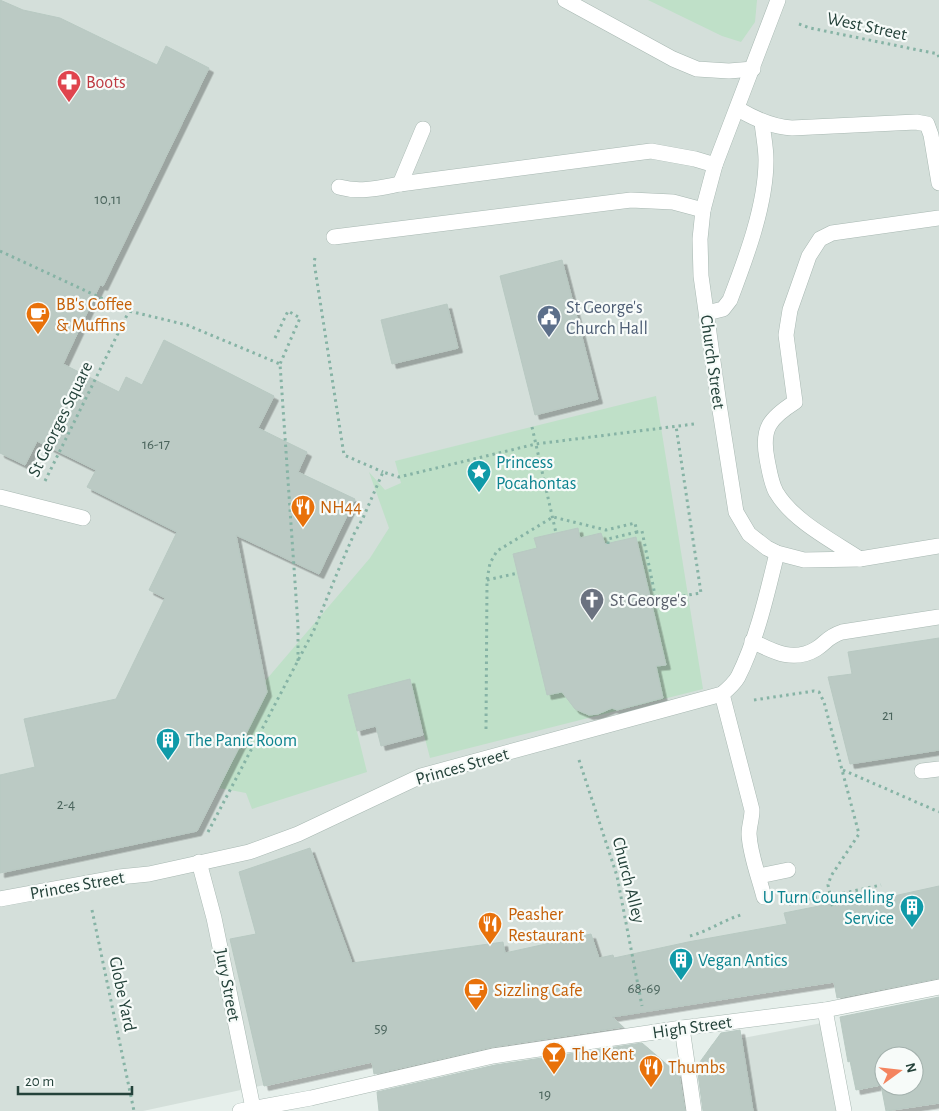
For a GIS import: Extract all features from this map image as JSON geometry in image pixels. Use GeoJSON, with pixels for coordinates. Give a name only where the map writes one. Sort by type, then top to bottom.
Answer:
{"type":"FeatureCollection","features":[{"type":"Feature","properties":{"kind":"street"},"geometry":{"type":"LineString","coordinates":[[565,0],[673,60],[697,68],[729,71],[753,69]]}},
{"type":"Feature","properties":{"kind":"street","name":"Church Street"},"geometry":{"type":"LineString","coordinates":[[778,0],[738,109],[715,165],[703,210],[700,239],[701,276],[736,512],[749,534],[767,548],[804,560],[860,559],[939,546]]}},
{"type":"Feature","properties":{"kind":"street"},"geometry":{"type":"LineString","coordinates":[[738,109],[762,122],[778,127],[792,128],[916,122],[927,124],[931,135],[939,183]]}},
{"type":"Feature","properties":{"kind":"street"},"geometry":{"type":"LineString","coordinates":[[707,313],[723,309],[730,300],[756,221],[764,186],[766,159],[762,122]]}},
{"type":"Feature","properties":{"kind":"street"},"geometry":{"type":"LineString","coordinates":[[400,184],[423,130]]}},
{"type":"Feature","properties":{"kind":"street"},"geometry":{"type":"LineString","coordinates":[[340,187],[352,191],[366,190],[651,151],[695,159],[715,165]]}},
{"type":"Feature","properties":{"kind":"street"},"geometry":{"type":"LineString","coordinates":[[334,237],[631,200],[673,202],[703,210]]}},
{"type":"Feature","properties":{"kind":"street"},"geometry":{"type":"LineString","coordinates":[[860,559],[804,522],[788,508],[775,491],[769,471],[765,434],[769,423],[777,414],[795,402],[786,335],[790,310],[809,256],[820,239],[832,233],[939,218]]}},
{"type":"Feature","properties":{"kind":"street"},"geometry":{"type":"LineString","coordinates":[[0,497],[84,518]]}},
{"type":"Feature","properties":{"kind":"street"},"geometry":{"type":"LineString","coordinates":[[764,897],[750,844],[749,831],[752,810],[722,694],[737,678],[752,641],[778,553]]}},
{"type":"Feature","properties":{"kind":"street"},"geometry":{"type":"LineString","coordinates":[[752,641],[780,655],[793,656],[816,649],[831,636],[842,632],[939,617]]}},
{"type":"Feature","properties":{"kind":"street","name":"Princes Street"},"geometry":{"type":"LineString","coordinates":[[0,899],[86,882],[149,874],[249,852],[298,834],[421,776],[722,694]]}},
{"type":"Feature","properties":{"kind":"street"},"geometry":{"type":"LineString","coordinates":[[922,771],[939,769]]}},
{"type":"Feature","properties":{"kind":"street","name":"Jury Street"},"geometry":{"type":"LineString","coordinates":[[199,862],[214,918],[247,1110]]}},
{"type":"Feature","properties":{"kind":"street"},"geometry":{"type":"LineString","coordinates":[[759,876],[788,870]]}},
{"type":"Feature","properties":{"kind":"street","name":"High Street"},"geometry":{"type":"LineString","coordinates":[[247,1110],[311,1098],[492,1056],[682,1028],[825,1010],[939,986]]}},
{"type":"Feature","properties":{"kind":"street"},"geometry":{"type":"LineString","coordinates":[[825,1010],[844,1111]]}},
{"type":"Feature","properties":{"kind":"street"},"geometry":{"type":"LineString","coordinates":[[682,1028],[694,1111]]}},
{"type":"Feature","properties":{"kind":"path","name":"West Street"},"geometry":{"type":"LineString","coordinates":[[796,23],[810,28],[938,54],[939,58]]}},
{"type":"Feature","properties":{"kind":"path"},"geometry":{"type":"LineString","coordinates":[[334,237],[324,239],[314,262],[344,455],[383,472],[399,476],[536,444],[721,420]]}},
{"type":"Feature","properties":{"kind":"path"},"geometry":{"type":"LineString","coordinates":[[0,251],[129,311],[187,325],[280,364]]}},
{"type":"Feature","properties":{"kind":"path","name":"St Georges Square"},"geometry":{"type":"LineString","coordinates":[[42,486],[129,311]]}},
{"type":"Feature","properties":{"kind":"path"},"geometry":{"type":"LineString","coordinates":[[275,338],[288,311],[300,318],[280,364],[298,626],[298,664]]}},
{"type":"Feature","properties":{"kind":"path"},"geometry":{"type":"LineString","coordinates":[[532,426],[556,532]]}},
{"type":"Feature","properties":{"kind":"path"},"geometry":{"type":"LineString","coordinates":[[608,544],[608,539],[642,531],[656,600],[701,593],[676,426]]}},
{"type":"Feature","properties":{"kind":"path"},"geometry":{"type":"LineString","coordinates":[[199,862],[198,852],[298,664],[383,472]]}},
{"type":"Feature","properties":{"kind":"path"},"geometry":{"type":"LineString","coordinates":[[486,733],[487,580],[490,563],[496,551],[553,517],[606,530],[635,523],[637,532]]}},
{"type":"Feature","properties":{"kind":"path"},"geometry":{"type":"LineString","coordinates":[[487,580],[518,573]]}},
{"type":"Feature","properties":{"kind":"path"},"geometry":{"type":"LineString","coordinates":[[746,700],[759,700],[814,691],[819,692],[824,702],[859,834],[831,876],[828,884],[833,909]]}},
{"type":"Feature","properties":{"kind":"path","name":"Church Alley"},"geometry":{"type":"LineString","coordinates":[[571,736],[617,876],[647,1034]]}},
{"type":"Feature","properties":{"kind":"path"},"geometry":{"type":"LineString","coordinates":[[843,770],[939,812]]}},
{"type":"Feature","properties":{"kind":"path","name":"Globe Yard"},"geometry":{"type":"LineString","coordinates":[[86,882],[134,1111]]}},
{"type":"Feature","properties":{"kind":"path"},"geometry":{"type":"LineString","coordinates":[[830,896],[882,885]]}},
{"type":"Feature","properties":{"kind":"path"},"geometry":{"type":"LineString","coordinates":[[690,936],[704,932],[735,916],[745,914]]}},
{"type":"Feature","properties":{"kind":"shaded area"},"geometry":{"type":"Polygon","coordinates":[[[0,0],[939,0],[939,959],[801,987],[404,1053],[330,1071],[143,1111],[0,1111],[0,0]]]}},
{"type":"Feature","properties":{"kind":"shaded area"},"geometry":{"type":"Polygon","coordinates":[[[822,1023],[839,1111],[716,1111],[707,1052],[712,1044],[822,1023]]]}},
{"type":"Feature","properties":{"kind":"green space"},"geometry":{"type":"Polygon","coordinates":[[[648,0],[757,0],[755,22],[741,42],[722,36],[648,0]]]}},
{"type":"Feature","properties":{"kind":"green space"},"geometry":{"type":"Polygon","coordinates":[[[656,396],[703,689],[430,758],[410,680],[348,695],[367,772],[252,809],[246,793],[219,788],[266,680],[370,558],[389,528],[369,472],[385,490],[401,483],[395,461],[656,396]]]}},
{"type":"Feature","properties":{"kind":"building"},"geometry":{"type":"Polygon","coordinates":[[[0,0],[23,10],[60,18],[157,65],[166,46],[209,68],[103,286],[100,285],[63,364],[119,392],[126,377],[142,385],[164,340],[274,396],[258,428],[307,452],[298,472],[355,499],[319,574],[236,535],[267,692],[197,831],[0,873],[0,775],[35,767],[24,719],[116,699],[165,598],[149,590],[177,532],[87,487],[96,470],[37,441],[25,465],[0,453],[0,0]]]}},
{"type":"Feature","properties":{"kind":"building","name":"St George's Church Hall"},"geometry":{"type":"Polygon","coordinates":[[[562,260],[598,399],[535,415],[500,276],[562,260]]]}},
{"type":"Feature","properties":{"kind":"building"},"geometry":{"type":"Polygon","coordinates":[[[447,304],[458,348],[392,364],[381,320],[447,304]]]}},
{"type":"Feature","properties":{"kind":"building","name":"St George's"},"geometry":{"type":"Polygon","coordinates":[[[578,528],[580,538],[601,533],[605,544],[636,537],[666,665],[656,666],[663,698],[617,710],[612,708],[598,714],[589,715],[575,709],[562,692],[547,695],[513,554],[537,548],[534,538],[578,528]]]}},
{"type":"Feature","properties":{"kind":"building"},"geometry":{"type":"Polygon","coordinates":[[[939,638],[939,750],[850,764],[828,677],[852,674],[848,652],[939,638]]]}},
{"type":"Feature","properties":{"kind":"building"},"geometry":{"type":"Polygon","coordinates":[[[410,679],[423,735],[381,746],[376,726],[357,731],[348,695],[410,679]]]}},
{"type":"Feature","properties":{"kind":"building"},"geometry":{"type":"Polygon","coordinates":[[[310,848],[352,963],[503,942],[505,953],[591,934],[599,958],[613,955],[614,958],[787,924],[784,913],[869,896],[871,901],[939,886],[939,978],[837,998],[834,982],[612,1017],[623,1027],[492,1047],[374,1074],[372,1062],[264,1086],[230,939],[256,934],[239,872],[310,848]]]}},
{"type":"Feature","properties":{"kind":"building"},"geometry":{"type":"Polygon","coordinates":[[[939,997],[939,1103],[886,1111],[883,1096],[924,1096],[924,1046],[874,1046],[874,1086],[856,1090],[850,1061],[848,1062],[840,1017],[939,997]]]}},
{"type":"Feature","properties":{"kind":"building"},"geometry":{"type":"Polygon","coordinates":[[[740,1030],[753,1111],[703,1111],[697,1066],[721,1033],[740,1030]]]}},
{"type":"Feature","properties":{"kind":"building"},"geometry":{"type":"Polygon","coordinates":[[[642,1043],[679,1075],[685,1111],[379,1111],[377,1092],[495,1065],[642,1043]]]}},
{"type":"Feature","properties":{"kind":"place","name":"Boots"},"geometry":{"type":"Point","coordinates":[69,103]}},
{"type":"Feature","properties":{"kind":"place","name":"BB's Coffee & Muffins"},"geometry":{"type":"Point","coordinates":[38,335]}},
{"type":"Feature","properties":{"kind":"place","name":"St George's Church Hall"},"geometry":{"type":"Point","coordinates":[549,338]}},
{"type":"Feature","properties":{"kind":"place","name":"Princess Pocahontas"},"geometry":{"type":"Point","coordinates":[479,493]}},
{"type":"Feature","properties":{"kind":"place","name":"NH44"},"geometry":{"type":"Point","coordinates":[303,528]}},
{"type":"Feature","properties":{"kind":"place","name":"St George's"},"geometry":{"type":"Point","coordinates":[592,621]}},
{"type":"Feature","properties":{"kind":"place","name":"The Panic Room"},"geometry":{"type":"Point","coordinates":[168,761]}},
{"type":"Feature","properties":{"kind":"place","name":"U Turn Counselling Service"},"geometry":{"type":"Point","coordinates":[912,928]}},
{"type":"Feature","properties":{"kind":"place","name":"Peasher Restaurant"},"geometry":{"type":"Point","coordinates":[490,945]}},
{"type":"Feature","properties":{"kind":"place","name":"Vegan Antics"},"geometry":{"type":"Point","coordinates":[681,981]}},
{"type":"Feature","properties":{"kind":"place","name":"Sizzling Cafe"},"geometry":{"type":"Point","coordinates":[476,1011]}},
{"type":"Feature","properties":{"kind":"place","name":"The Kent"},"geometry":{"type":"Point","coordinates":[554,1075]}},
{"type":"Feature","properties":{"kind":"place","name":"Thumbs"},"geometry":{"type":"Point","coordinates":[651,1088]}}]}
